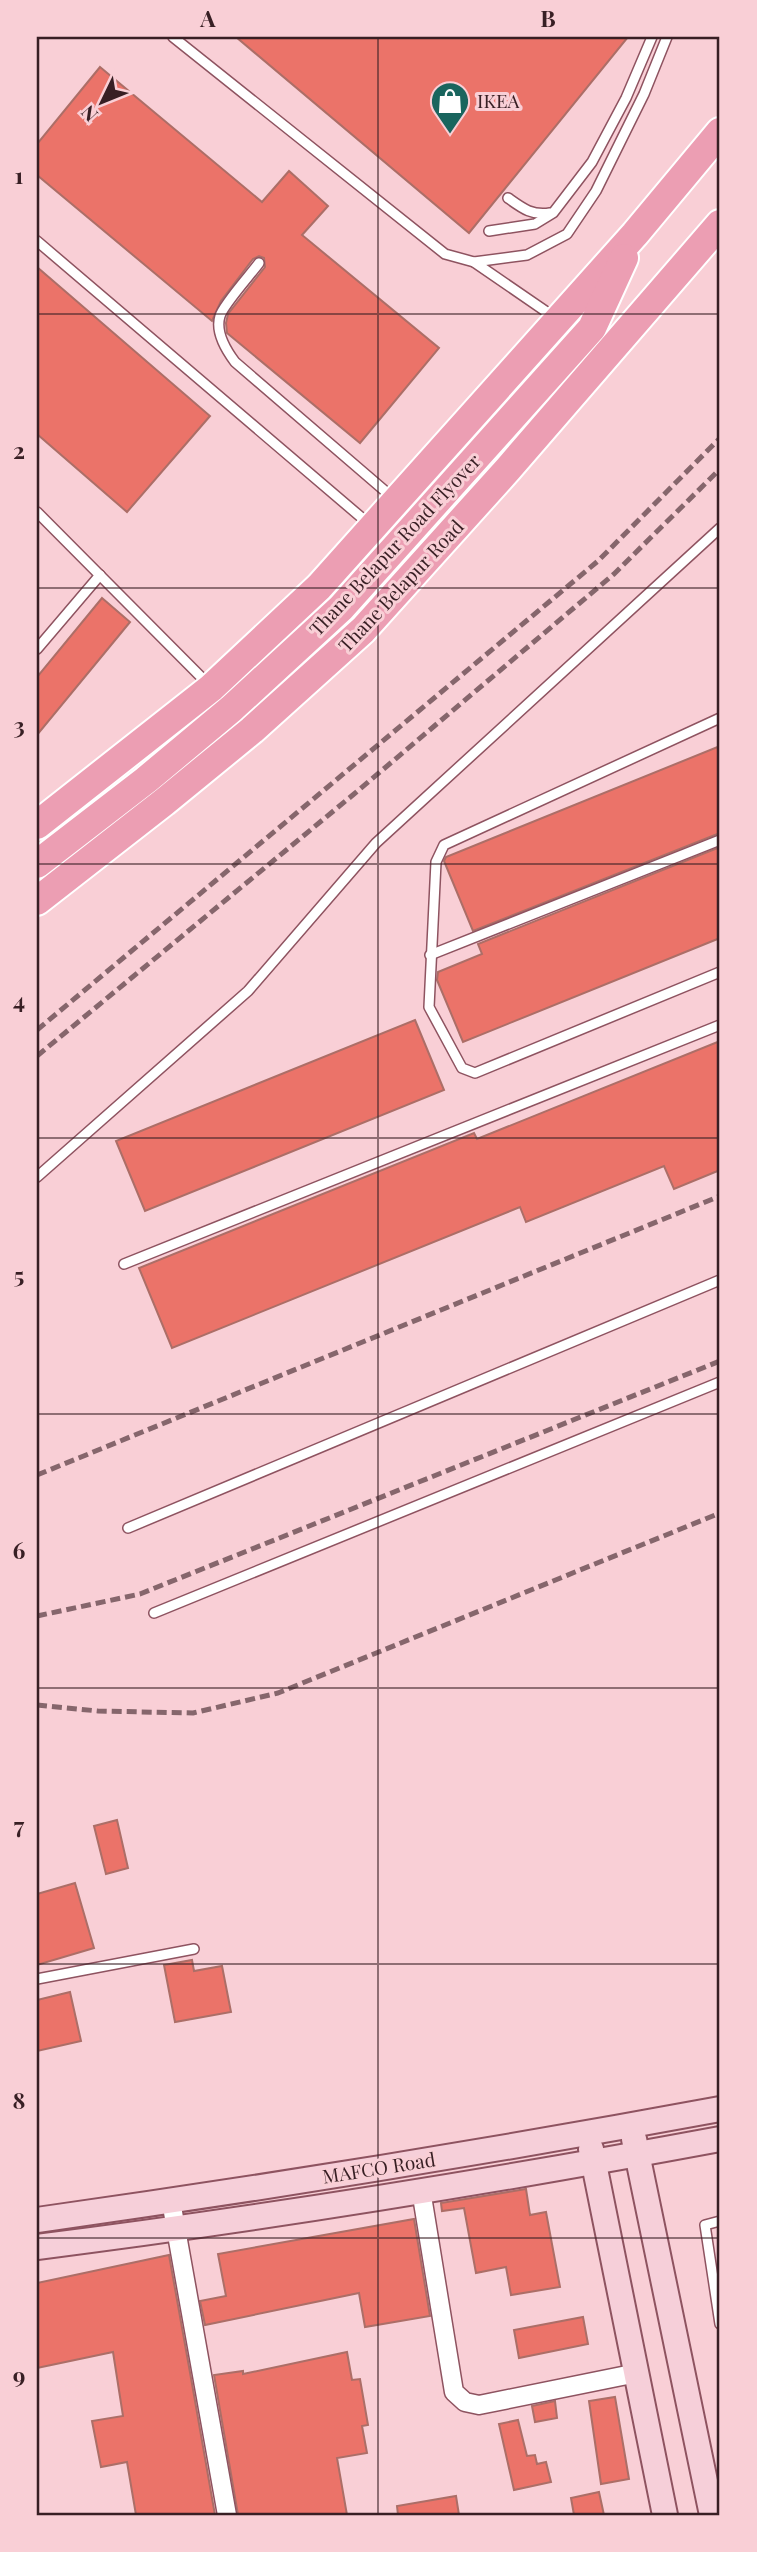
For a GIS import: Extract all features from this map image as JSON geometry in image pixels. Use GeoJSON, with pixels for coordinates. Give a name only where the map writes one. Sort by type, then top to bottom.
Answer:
{"type":"FeatureCollection","features":[{"type":"Feature","properties":{"kind":"main road"},"geometry":{"type":"LineString","coordinates":[[37,825],[211,688],[319,587],[635,234],[720,131]]}},
{"type":"Feature","properties":{"kind":"main road","name":"Thane Belapur Road"},"geometry":{"type":"LineString","coordinates":[[37,901],[252,730],[363,630],[535,439],[720,224]]}},
{"type":"Feature","properties":{"kind":"main road","name":"Thane Belapur Road Flyover"},"geometry":{"type":"LineString","coordinates":[[37,864],[221,718],[341,608],[592,327],[635,234]]}},
{"type":"Feature","properties":{"kind":"main road","name":"MAFCO Road"},"geometry":{"type":"LineString","coordinates":[[37,2220],[588,2134],[720,2109]]}},
{"type":"Feature","properties":{"kind":"main road"},"geometry":{"type":"LineString","coordinates":[[632,2126],[712,2515]]}},
{"type":"Feature","properties":{"kind":"main road"},"geometry":{"type":"LineString","coordinates":[[588,2134],[665,2515]]}},
{"type":"Feature","properties":{"kind":"main road","name":"MAFCO Road"},"geometry":{"type":"LineString","coordinates":[[37,2247],[176,2230],[720,2139]]}},
{"type":"Feature","properties":{"kind":"street"},"geometry":{"type":"LineString","coordinates":[[421,2190],[454,2392],[465,2402],[478,2405],[637,2373]]}},
{"type":"Feature","properties":{"kind":"street"},"geometry":{"type":"LineString","coordinates":[[172,2201],[227,2515]]}},
{"type":"Feature","properties":{"kind":"lane"},"geometry":{"type":"LineString","coordinates":[[173,37],[445,254],[474,262],[558,320]]}},
{"type":"Feature","properties":{"kind":"lane"},"geometry":{"type":"LineString","coordinates":[[489,232],[534,225],[553,213],[592,162],[626,97],[652,37]]}},
{"type":"Feature","properties":{"kind":"lane"},"geometry":{"type":"LineString","coordinates":[[474,262],[527,255],[567,234],[596,191],[644,94],[667,37]]}},
{"type":"Feature","properties":{"kind":"lane"},"geometry":{"type":"LineString","coordinates":[[508,198],[527,211],[539,215],[553,213]]}},
{"type":"Feature","properties":{"kind":"lane"},"geometry":{"type":"LineString","coordinates":[[37,242],[373,528]]}},
{"type":"Feature","properties":{"kind":"lane"},"geometry":{"type":"LineString","coordinates":[[259,263],[220,316],[220,332],[227,351],[235,362],[397,501]]}},
{"type":"Feature","properties":{"kind":"lane"},"geometry":{"type":"LineString","coordinates":[[37,512],[211,688]]}},
{"type":"Feature","properties":{"kind":"lane"},"geometry":{"type":"LineString","coordinates":[[37,1177],[248,991],[376,843],[720,528]]}},
{"type":"Feature","properties":{"kind":"lane"},"geometry":{"type":"LineString","coordinates":[[37,649],[100,575]]}},
{"type":"Feature","properties":{"kind":"lane"},"geometry":{"type":"LineString","coordinates":[[720,718],[444,845],[436,862],[429,1007],[462,1068],[475,1073],[720,972]]}},
{"type":"Feature","properties":{"kind":"lane"},"geometry":{"type":"LineString","coordinates":[[430,955],[720,840]]}},
{"type":"Feature","properties":{"kind":"lane"},"geometry":{"type":"LineString","coordinates":[[124,1264],[720,1025]]}},
{"type":"Feature","properties":{"kind":"lane"},"geometry":{"type":"LineString","coordinates":[[128,1528],[720,1280]]}},
{"type":"Feature","properties":{"kind":"lane"},"geometry":{"type":"LineString","coordinates":[[154,1613],[720,1382]]}},
{"type":"Feature","properties":{"kind":"lane"},"geometry":{"type":"LineString","coordinates":[[37,1979],[194,1950]]}},
{"type":"Feature","properties":{"kind":"lane"},"geometry":{"type":"LineString","coordinates":[[720,2221],[705,2225],[720,2324]]}},
{"type":"Feature","properties":{"kind":"building","name":"IKEA"},"geometry":{"type":"Polygon","coordinates":[[[236,37],[628,37],[469,233],[236,37]]]}},
{"type":"Feature","properties":{"kind":"building"},"geometry":{"type":"Polygon","coordinates":[[[100,67],[262,202],[289,171],[328,206],[302,235],[439,348],[360,443],[227,333],[228,314],[265,267],[264,258],[259,256],[253,259],[221,301],[212,321],[37,175],[37,144],[100,67]]]}},
{"type":"Feature","properties":{"kind":"building"},"geometry":{"type":"Polygon","coordinates":[[[37,267],[210,416],[127,512],[37,434],[37,267]]]}},
{"type":"Feature","properties":{"kind":"building"},"geometry":{"type":"Polygon","coordinates":[[[102,598],[130,622],[37,735],[37,677],[102,598]]]}},
{"type":"Feature","properties":{"kind":"building"},"geometry":{"type":"Polygon","coordinates":[[[720,746],[720,833],[473,931],[444,861],[446,857],[720,746]]]}},
{"type":"Feature","properties":{"kind":"building"},"geometry":{"type":"Polygon","coordinates":[[[720,847],[720,938],[463,1042],[437,980],[438,972],[482,954],[478,944],[720,847]]]}},
{"type":"Feature","properties":{"kind":"building"},"geometry":{"type":"Polygon","coordinates":[[[415,1020],[444,1090],[145,1211],[116,1141],[415,1020]]]}},
{"type":"Feature","properties":{"kind":"building"},"geometry":{"type":"Polygon","coordinates":[[[720,1041],[720,1170],[674,1189],[664,1166],[526,1222],[520,1207],[172,1348],[139,1268],[474,1133],[477,1139],[720,1041]]]}},
{"type":"Feature","properties":{"kind":"building"},"geometry":{"type":"Polygon","coordinates":[[[117,1820],[128,1868],[106,1874],[94,1826],[117,1820]]]}},
{"type":"Feature","properties":{"kind":"building"},"geometry":{"type":"Polygon","coordinates":[[[75,1883],[94,1948],[37,1965],[37,1894],[75,1883]]]}},
{"type":"Feature","properties":{"kind":"building"},"geometry":{"type":"Polygon","coordinates":[[[192,1960],[194,1971],[222,1966],[231,2012],[175,2022],[164,1965],[192,1960]]]}},
{"type":"Feature","properties":{"kind":"building"},"geometry":{"type":"Polygon","coordinates":[[[70,1992],[81,2041],[37,2051],[37,2000],[70,1992]]]}},
{"type":"Feature","properties":{"kind":"building"},"geometry":{"type":"Polygon","coordinates":[[[526,2189],[530,2215],[546,2212],[560,2287],[511,2295],[506,2267],[476,2273],[464,2208],[442,2211],[441,2203],[526,2189]]]}},
{"type":"Feature","properties":{"kind":"building"},"geometry":{"type":"Polygon","coordinates":[[[414,2219],[430,2316],[365,2327],[359,2293],[205,2325],[200,2301],[226,2296],[218,2254],[414,2219]]]}},
{"type":"Feature","properties":{"kind":"building"},"geometry":{"type":"Polygon","coordinates":[[[169,2255],[215,2515],[136,2515],[127,2462],[101,2467],[92,2421],[123,2416],[113,2352],[37,2368],[37,2283],[169,2255]]]}},
{"type":"Feature","properties":{"kind":"building"},"geometry":{"type":"Polygon","coordinates":[[[583,2317],[588,2344],[519,2358],[514,2330],[583,2317]]]}},
{"type":"Feature","properties":{"kind":"building"},"geometry":{"type":"Polygon","coordinates":[[[347,2352],[352,2380],[360,2379],[368,2425],[362,2426],[367,2453],[337,2458],[347,2515],[238,2515],[214,2375],[243,2371],[243,2374],[347,2352]]]}},
{"type":"Feature","properties":{"kind":"building"},"geometry":{"type":"Polygon","coordinates":[[[615,2397],[629,2479],[601,2484],[589,2401],[615,2397]]]}},
{"type":"Feature","properties":{"kind":"building"},"geometry":{"type":"Polygon","coordinates":[[[555,2401],[557,2418],[535,2422],[532,2406],[555,2401]]]}},
{"type":"Feature","properties":{"kind":"building"},"geometry":{"type":"Polygon","coordinates":[[[518,2420],[527,2456],[535,2455],[537,2464],[546,2462],[551,2482],[514,2490],[499,2424],[518,2420]]]}},
{"type":"Feature","properties":{"kind":"building"},"geometry":{"type":"Polygon","coordinates":[[[599,2492],[604,2515],[574,2515],[571,2498],[599,2492]]]}},
{"type":"Feature","properties":{"kind":"building"},"geometry":{"type":"Polygon","coordinates":[[[456,2496],[459,2515],[398,2515],[397,2506],[456,2496]]]}},
{"type":"Feature","properties":{"kind":"railway"},"geometry":{"type":"LineString","coordinates":[[37,1030],[598,561],[720,438]]}},
{"type":"Feature","properties":{"kind":"railway"},"geometry":{"type":"LineString","coordinates":[[37,1056],[354,794],[614,574],[720,469]]}},
{"type":"Feature","properties":{"kind":"railway"},"geometry":{"type":"LineString","coordinates":[[37,1475],[720,1196]]}},
{"type":"Feature","properties":{"kind":"railway"},"geometry":{"type":"LineString","coordinates":[[37,1616],[140,1594],[720,1361]]}},
{"type":"Feature","properties":{"kind":"railway"},"geometry":{"type":"LineString","coordinates":[[37,1705],[98,1711],[193,1713],[278,1693],[720,1513]]}},
{"type":"Feature","properties":{"kind":"place","name":"IKEA"},"geometry":{"type":"Point","coordinates":[450,135]}}]}
